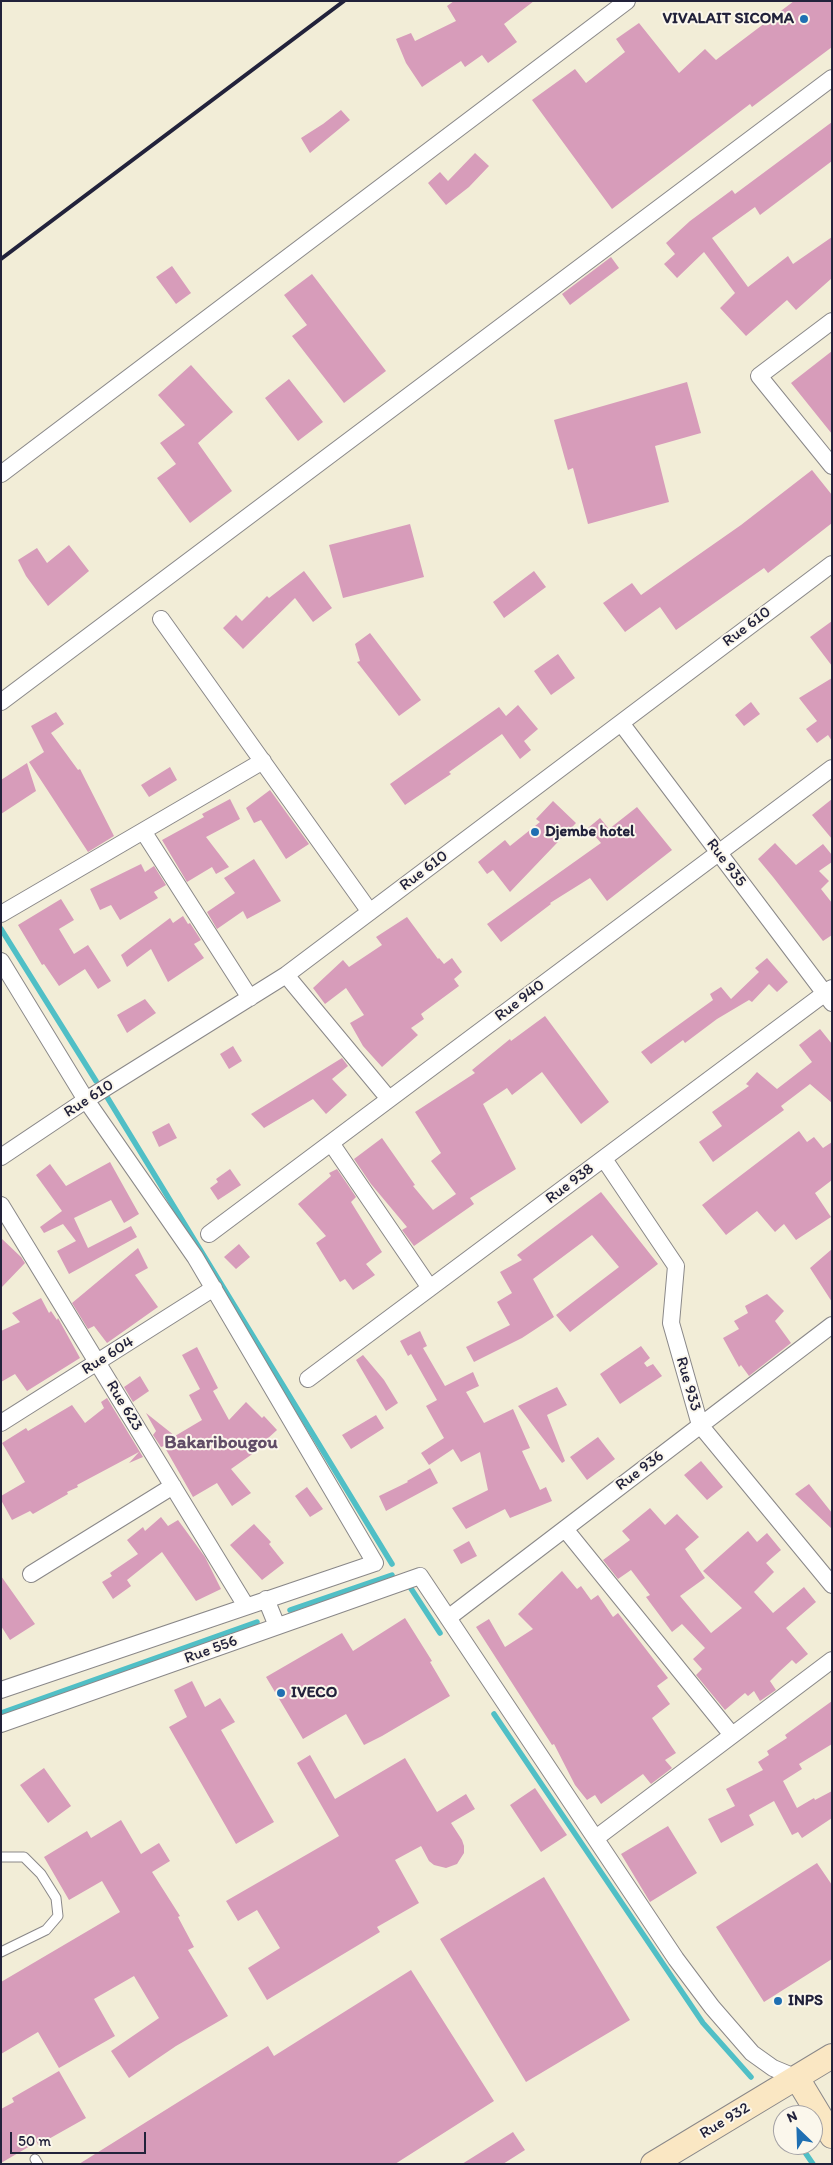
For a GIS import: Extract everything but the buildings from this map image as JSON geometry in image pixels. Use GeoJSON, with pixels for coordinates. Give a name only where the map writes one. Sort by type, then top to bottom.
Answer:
{"type":"FeatureCollection","features":[{"type":"Feature","properties":{"kind":"main road","name":"Rue 932"},"geometry":{"type":"LineString","coordinates":[[653,2164],[832,2056]]}},
{"type":"Feature","properties":{"kind":"main road"},"geometry":{"type":"LineString","coordinates":[[797,2078],[832,2136]]}},
{"type":"Feature","properties":{"kind":"street"},"geometry":{"type":"LineString","coordinates":[[1,474],[627,1]]}},
{"type":"Feature","properties":{"kind":"street"},"geometry":{"type":"LineString","coordinates":[[1,702],[832,78]]}},
{"type":"Feature","properties":{"kind":"street"},"geometry":{"type":"LineString","coordinates":[[832,321],[759,376],[832,466]]}},
{"type":"Feature","properties":{"kind":"street","name":"Rue 610"},"geometry":{"type":"LineString","coordinates":[[1,1156],[86,1100],[286,975],[832,564]]}},
{"type":"Feature","properties":{"kind":"street"},"geometry":{"type":"LineString","coordinates":[[161,619],[370,912]]}},
{"type":"Feature","properties":{"kind":"street","name":"Rue 935"},"geometry":{"type":"LineString","coordinates":[[621,723],[829,995]]}},
{"type":"Feature","properties":{"kind":"street"},"geometry":{"type":"LineString","coordinates":[[1,914],[263,761]]}},
{"type":"Feature","properties":{"kind":"street","name":"Rue 940"},"geometry":{"type":"LineString","coordinates":[[209,1234],[832,768]]}},
{"type":"Feature","properties":{"kind":"street"},"geometry":{"type":"LineString","coordinates":[[143,831],[250,998]]}},
{"type":"Feature","properties":{"kind":"street"},"geometry":{"type":"LineString","coordinates":[[1,961],[86,1100],[195,1257],[375,1563],[1,1690]]}},
{"type":"Feature","properties":{"kind":"street"},"geometry":{"type":"LineString","coordinates":[[286,975],[389,1099]]}},
{"type":"Feature","properties":{"kind":"street","name":"Rue 938"},"geometry":{"type":"LineString","coordinates":[[308,1380],[604,1158],[829,995]]}},
{"type":"Feature","properties":{"kind":"street"},"geometry":{"type":"LineString","coordinates":[[331,1143],[430,1288]]}},
{"type":"Feature","properties":{"kind":"street","name":"Rue 933"},"geometry":{"type":"LineString","coordinates":[[604,1158],[676,1266],[671,1323],[700,1425],[832,1585]]}},
{"type":"Feature","properties":{"kind":"street","name":"Rue 623"},"geometry":{"type":"LineString","coordinates":[[1,1205],[246,1606]]}},
{"type":"Feature","properties":{"kind":"street","name":"Rue 604"},"geometry":{"type":"LineString","coordinates":[[1,1423],[214,1288]]}},
{"type":"Feature","properties":{"kind":"street","name":"Rue 936"},"geometry":{"type":"LineString","coordinates":[[448,1618],[832,1325]]}},
{"type":"Feature","properties":{"kind":"street"},"geometry":{"type":"LineString","coordinates":[[31,1574],[173,1486]]}},
{"type":"Feature","properties":{"kind":"street"},"geometry":{"type":"LineString","coordinates":[[565,1528],[732,1735]]}},
{"type":"Feature","properties":{"kind":"street","name":"Rue 556"},"geometry":{"type":"LineString","coordinates":[[1,1724],[420,1576],[448,1618]]}},
{"type":"Feature","properties":{"kind":"street"},"geometry":{"type":"LineString","coordinates":[[266,1599],[277,1626]]}},
{"type":"Feature","properties":{"kind":"street"},"geometry":{"type":"LineString","coordinates":[[448,1618],[676,1959],[712,2007],[752,2052],[773,2068],[797,2078]]}},
{"type":"Feature","properties":{"kind":"street"},"geometry":{"type":"LineString","coordinates":[[596,1838],[832,1660]]}},
{"type":"Feature","properties":{"kind":"lane"},"geometry":{"type":"LineString","coordinates":[[1,1856],[24,1857],[41,1874],[56,1898],[58,1916],[46,1930],[1,1952]]}},
{"type":"Feature","properties":{"kind":"waterway"},"geometry":{"type":"LineString","coordinates":[[1,929],[96,1081]]}},
{"type":"Feature","properties":{"kind":"waterway"},"geometry":{"type":"LineString","coordinates":[[107,1097],[392,1564]]}},
{"type":"Feature","properties":{"kind":"waterway"},"geometry":{"type":"LineString","coordinates":[[290,1610],[392,1575]]}},
{"type":"Feature","properties":{"kind":"waterway"},"geometry":{"type":"LineString","coordinates":[[410,1587],[440,1633]]}},
{"type":"Feature","properties":{"kind":"waterway"},"geometry":{"type":"LineString","coordinates":[[1,1713],[257,1622]]}},
{"type":"Feature","properties":{"kind":"waterway"},"geometry":{"type":"LineString","coordinates":[[494,1714],[703,2023],[751,2077]]}},
{"type":"Feature","properties":{"kind":"waterway"},"geometry":{"type":"LineString","coordinates":[[807,2155],[813,2164]]}},
{"type":"Feature","properties":{"kind":"railway"},"geometry":{"type":"LineString","coordinates":[[1,259],[344,1]]}},
{"type":"Feature","properties":{"kind":"place","name":"VIVALAIT SICOMA"},"geometry":{"type":"Point","coordinates":[804,19]}},
{"type":"Feature","properties":{"kind":"place","name":"Djembe hotel"},"geometry":{"type":"Point","coordinates":[535,832]}},
{"type":"Feature","properties":{"kind":"place","name":"IVECO"},"geometry":{"type":"Point","coordinates":[281,1693]}},
{"type":"Feature","properties":{"kind":"place","name":"INPS"},"geometry":{"type":"Point","coordinates":[778,2001]}},
{"type":"Feature","properties":{"kind":"district","name":"Bakaribougou"},"geometry":{"type":"Point","coordinates":[221,1443]}}]}
